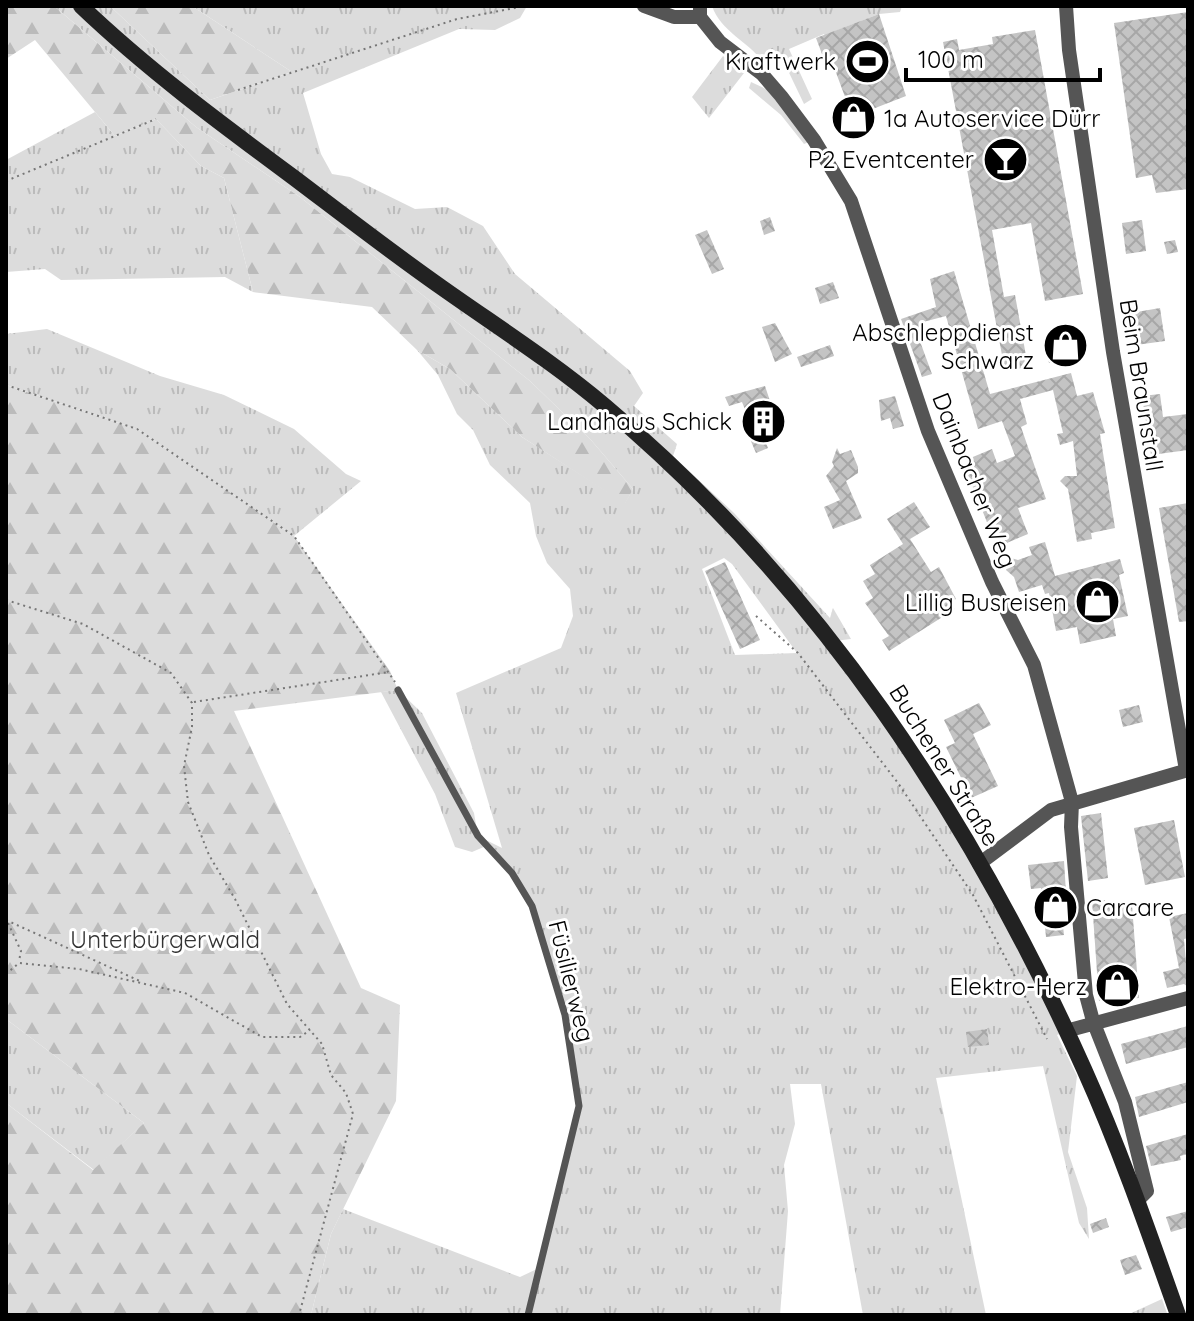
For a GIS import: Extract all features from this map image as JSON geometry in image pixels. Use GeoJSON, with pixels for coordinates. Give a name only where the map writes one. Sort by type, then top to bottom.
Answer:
{"type":"FeatureCollection","features":[{"type":"Feature","properties":{"kind":"main road","name":"Buchener Straße"},"geometry":{"type":"LineString","coordinates":[[81,6],[120,44],[211,117],[437,284],[542,357],[618,417],[709,501],[767,561],[850,662],[916,756],[979,864],[1066,1031],[1137,1201],[1178,1315]]}},
{"type":"Feature","properties":{"kind":"street"},"geometry":{"type":"LineString","coordinates":[[644,6],[674,17],[700,12]]}},
{"type":"Feature","properties":{"kind":"street","name":"Beim Braunstall"},"geometry":{"type":"LineString","coordinates":[[1066,6],[1069,50],[1113,352],[1187,770]]}},
{"type":"Feature","properties":{"kind":"street","name":"Dainbacher Weg"},"geometry":{"type":"LineString","coordinates":[[700,12],[720,42],[762,74],[781,96],[814,140],[851,201],[928,431],[992,582],[1034,665],[1072,802],[1071,827],[1086,995],[1093,1021]]}},
{"type":"Feature","properties":{"kind":"street"},"geometry":{"type":"LineString","coordinates":[[979,864],[1051,810],[1187,770]]}},
{"type":"Feature","properties":{"kind":"street"},"geometry":{"type":"LineString","coordinates":[[1066,1031],[1093,1021],[1188,998]]}},
{"type":"Feature","properties":{"kind":"street","name":"Buchener Straße"},"geometry":{"type":"LineString","coordinates":[[1093,1021],[1125,1102],[1147,1191],[1137,1201]]}},
{"type":"Feature","properties":{"kind":"lane","name":"Füsilierweg"},"geometry":{"type":"LineString","coordinates":[[398,690],[478,836],[512,873],[532,906],[565,1015],[579,1106],[528,1315]]}},
{"type":"Feature","properties":{"kind":"path"},"geometry":{"type":"LineString","coordinates":[[238,90],[457,19],[525,6]]}},
{"type":"Feature","properties":{"kind":"path"},"geometry":{"type":"LineString","coordinates":[[6,181],[156,119]]}},
{"type":"Feature","properties":{"kind":"path"},"geometry":{"type":"LineString","coordinates":[[6,385],[137,429],[294,536],[390,671],[192,703]]}},
{"type":"Feature","properties":{"kind":"path"},"geometry":{"type":"LineString","coordinates":[[6,600],[83,624],[171,673],[192,703],[192,727],[184,766],[188,802],[209,855],[235,899],[287,1004],[322,1044],[331,1075],[346,1093],[353,1114],[299,1315]]}},
{"type":"Feature","properties":{"kind":"path"},"geometry":{"type":"LineString","coordinates":[[756,616],[798,653],[898,783],[973,895],[1047,1039]]}},
{"type":"Feature","properties":{"kind":"path"},"geometry":{"type":"LineString","coordinates":[[6,920],[147,984]]}},
{"type":"Feature","properties":{"kind":"path"},"geometry":{"type":"LineString","coordinates":[[6,920],[21,951],[19,963],[6,974]]}},
{"type":"Feature","properties":{"kind":"path"},"geometry":{"type":"LineString","coordinates":[[19,963],[79,969],[185,993],[262,1037],[300,1037],[311,1029]]}},
{"type":"Feature","properties":{"kind":"green space"},"geometry":{"type":"Polygon","coordinates":[[[6,6],[54,6],[196,127],[300,197],[530,381],[591,440],[633,489],[625,504],[522,437],[450,369],[417,350],[372,307],[253,292],[224,178],[201,166],[156,119],[115,136],[35,40],[6,59],[6,6]]]}},
{"type":"Feature","properties":{"kind":"green space"},"geometry":{"type":"Polygon","coordinates":[[[54,6],[110,6],[210,100],[292,72],[192,6],[527,6],[520,18],[495,30],[459,29],[303,93],[321,154],[332,174],[350,177],[415,209],[447,207],[483,226],[515,274],[630,371],[643,393],[634,406],[677,444],[673,456],[734,513],[830,618],[833,608],[851,639],[834,641],[916,756],[1066,1031],[1057,1035],[1077,1076],[1068,1152],[1087,1208],[1089,1239],[1079,1223],[1043,1066],[936,1078],[986,1315],[863,1315],[821,1084],[790,1084],[795,1124],[784,1165],[788,1211],[780,1315],[311,1315],[331,1234],[343,1209],[520,1277],[539,1268],[579,1106],[565,1015],[532,906],[512,873],[486,846],[472,852],[455,847],[435,794],[381,692],[398,690],[422,713],[474,813],[478,836],[502,848],[456,693],[561,648],[573,616],[570,589],[547,563],[536,536],[530,503],[490,465],[473,430],[457,414],[438,375],[417,350],[450,369],[522,437],[625,503],[633,489],[591,440],[530,381],[300,197],[196,127],[54,6]],[[724,558],[702,569],[735,655],[797,653],[732,564],[724,558]]]}},
{"type":"Feature","properties":{"kind":"green space"},"geometry":{"type":"Polygon","coordinates":[[[110,6],[192,6],[292,72],[210,100],[110,6]]]}},
{"type":"Feature","properties":{"kind":"green space"},"geometry":{"type":"Polygon","coordinates":[[[712,6],[902,6],[900,12],[879,14],[835,31],[836,35],[827,39],[824,34],[789,49],[812,99],[804,104],[781,56],[763,62],[728,30],[712,6]]]}},
{"type":"Feature","properties":{"kind":"green space"},"geometry":{"type":"Polygon","coordinates":[[[723,56],[744,73],[709,118],[692,97],[723,56]]]}},
{"type":"Feature","properties":{"kind":"green space"},"geometry":{"type":"Polygon","coordinates":[[[751,82],[781,96],[814,140],[804,144],[781,115],[749,88],[751,82]]]}},
{"type":"Feature","properties":{"kind":"green space"},"geometry":{"type":"Polygon","coordinates":[[[95,112],[115,136],[156,119],[201,166],[224,178],[253,292],[225,277],[61,280],[45,269],[6,272],[6,160],[95,112]]]}},
{"type":"Feature","properties":{"kind":"green space"},"geometry":{"type":"Polygon","coordinates":[[[47,329],[160,376],[224,395],[294,429],[346,474],[361,481],[294,536],[137,429],[6,385],[6,334],[47,329]]]}},
{"type":"Feature","properties":{"kind":"green space","name":"Unterbürgerwald"},"geometry":{"type":"Polygon","coordinates":[[[6,385],[137,429],[294,536],[390,671],[398,690],[234,711],[361,988],[400,1005],[396,1101],[331,1234],[311,1315],[6,1315],[6,1103],[93,1170],[144,1123],[6,1019],[6,385]]]}},
{"type":"Feature","properties":{"kind":"green space"},"geometry":{"type":"Polygon","coordinates":[[[6,1019],[144,1123],[94,1170],[6,1103],[6,1019]]]}},
{"type":"Feature","properties":{"kind":"green space"},"geometry":{"type":"Polygon","coordinates":[[[1162,1299],[1167,1313],[1163,1315],[1127,1315],[1162,1299]]]}},
{"type":"Feature","properties":{"kind":"building"},"geometry":{"type":"Polygon","coordinates":[[[1188,12],[1188,189],[1156,193],[1152,175],[1136,178],[1114,23],[1188,12]]]}},
{"type":"Feature","properties":{"kind":"building","name":"Kraftwerk"},"geometry":{"type":"Polygon","coordinates":[[[879,14],[906,96],[865,112],[871,127],[845,137],[835,110],[848,105],[831,59],[825,62],[816,38],[879,14]]]}},
{"type":"Feature","properties":{"kind":"building"},"geometry":{"type":"Polygon","coordinates":[[[1035,30],[1083,294],[1045,301],[1031,223],[992,230],[1004,297],[1015,295],[1028,367],[1005,371],[943,42],[957,39],[959,50],[993,44],[992,37],[1035,30]]]}},
{"type":"Feature","properties":{"kind":"building"},"geometry":{"type":"Polygon","coordinates":[[[770,217],[775,231],[764,235],[760,221],[770,217]]]}},
{"type":"Feature","properties":{"kind":"building"},"geometry":{"type":"Polygon","coordinates":[[[1142,220],[1146,251],[1126,254],[1122,223],[1142,220]]]}},
{"type":"Feature","properties":{"kind":"building"},"geometry":{"type":"Polygon","coordinates":[[[707,230],[724,269],[712,274],[695,235],[707,230]]]}},
{"type":"Feature","properties":{"kind":"building"},"geometry":{"type":"Polygon","coordinates":[[[1175,240],[1178,252],[1167,254],[1164,242],[1175,240]]]}},
{"type":"Feature","properties":{"kind":"building"},"geometry":{"type":"Polygon","coordinates":[[[954,271],[990,394],[1071,373],[1077,396],[1093,392],[1105,433],[1100,434],[1115,528],[1091,533],[1092,539],[1077,542],[1068,489],[1060,481],[1065,476],[1077,476],[1073,441],[1060,445],[1057,434],[1063,433],[1053,390],[1020,399],[1027,424],[1021,427],[1046,499],[1018,508],[1028,534],[997,547],[968,475],[973,473],[968,459],[992,449],[997,463],[1015,456],[1002,421],[978,429],[946,316],[923,322],[927,333],[918,336],[932,374],[922,377],[901,319],[936,307],[930,279],[954,271]]]}},
{"type":"Feature","properties":{"kind":"building"},"geometry":{"type":"Polygon","coordinates":[[[833,282],[839,298],[820,304],[815,288],[833,282]]]}},
{"type":"Feature","properties":{"kind":"building"},"geometry":{"type":"Polygon","coordinates":[[[1160,308],[1165,341],[1136,345],[1131,313],[1160,308]]]}},
{"type":"Feature","properties":{"kind":"building"},"geometry":{"type":"Polygon","coordinates":[[[775,323],[792,354],[775,362],[762,327],[775,323]]]}},
{"type":"Feature","properties":{"kind":"building","name":"Abschleppdienst Schwarz"},"geometry":{"type":"Polygon","coordinates":[[[1081,332],[1085,353],[1049,363],[1044,340],[1081,332]]]}},
{"type":"Feature","properties":{"kind":"building"},"geometry":{"type":"Polygon","coordinates":[[[830,345],[834,356],[801,367],[797,357],[830,345]]]}},
{"type":"Feature","properties":{"kind":"building","name":"Landhaus Schick"},"geometry":{"type":"Polygon","coordinates":[[[765,386],[780,431],[764,438],[768,448],[756,453],[747,432],[753,429],[742,402],[729,406],[725,397],[765,386]]]}},
{"type":"Feature","properties":{"kind":"building"},"geometry":{"type":"Polygon","coordinates":[[[1160,394],[1163,417],[1188,414],[1188,450],[1151,455],[1142,396],[1160,394]]]}},
{"type":"Feature","properties":{"kind":"building"},"geometry":{"type":"Polygon","coordinates":[[[895,396],[904,426],[893,429],[890,418],[881,421],[879,400],[895,396]]]}},
{"type":"Feature","properties":{"kind":"building"},"geometry":{"type":"Polygon","coordinates":[[[837,448],[840,454],[851,450],[858,467],[858,473],[846,481],[862,518],[833,529],[824,507],[840,500],[826,476],[834,466],[832,462],[837,448]]]}},
{"type":"Feature","properties":{"kind":"building"},"geometry":{"type":"Polygon","coordinates":[[[914,502],[930,527],[910,539],[931,572],[939,567],[956,599],[950,602],[955,609],[889,651],[882,640],[889,636],[865,603],[873,598],[863,581],[875,574],[870,565],[903,544],[887,519],[914,502]]]}},
{"type":"Feature","properties":{"kind":"building"},"geometry":{"type":"Polygon","coordinates":[[[1188,503],[1188,621],[1179,622],[1159,508],[1188,503]]]}},
{"type":"Feature","properties":{"kind":"building"},"geometry":{"type":"Polygon","coordinates":[[[1045,542],[1055,576],[1120,559],[1124,573],[1119,575],[1128,616],[1113,619],[1116,636],[1080,644],[1077,627],[1056,631],[1049,593],[1045,594],[1042,585],[1019,592],[1014,577],[1006,570],[1007,563],[1011,558],[1018,560],[1032,555],[1029,547],[1045,542]]]}},
{"type":"Feature","properties":{"kind":"building"},"geometry":{"type":"Polygon","coordinates":[[[725,562],[760,640],[740,649],[705,571],[725,562]]]}},
{"type":"Feature","properties":{"kind":"building"},"geometry":{"type":"Polygon","coordinates":[[[979,703],[991,725],[973,734],[998,786],[971,798],[946,747],[955,743],[944,720],[979,703]]]}},
{"type":"Feature","properties":{"kind":"building"},"geometry":{"type":"Polygon","coordinates":[[[1139,705],[1143,722],[1123,727],[1119,710],[1139,705]]]}},
{"type":"Feature","properties":{"kind":"building"},"geometry":{"type":"Polygon","coordinates":[[[1101,813],[1108,878],[1088,881],[1081,816],[1101,813]]]}},
{"type":"Feature","properties":{"kind":"building"},"geometry":{"type":"Polygon","coordinates":[[[1174,820],[1185,877],[1145,885],[1134,828],[1174,820]]]}},
{"type":"Feature","properties":{"kind":"building"},"geometry":{"type":"Polygon","coordinates":[[[1064,861],[1068,925],[1063,926],[1064,935],[1046,937],[1041,888],[1031,889],[1028,865],[1064,861]]]}},
{"type":"Feature","properties":{"kind":"building"},"geometry":{"type":"Polygon","coordinates":[[[1105,900],[1106,907],[1132,905],[1139,998],[1099,1001],[1092,901],[1105,900]]]}},
{"type":"Feature","properties":{"kind":"building"},"geometry":{"type":"Polygon","coordinates":[[[1188,913],[1188,938],[1184,939],[1188,987],[1184,984],[1167,988],[1163,972],[1179,968],[1169,917],[1188,913]]]}},
{"type":"Feature","properties":{"kind":"building"},"geometry":{"type":"Polygon","coordinates":[[[1188,1026],[1188,1047],[1126,1064],[1121,1044],[1188,1026]]]}},
{"type":"Feature","properties":{"kind":"building"},"geometry":{"type":"Polygon","coordinates":[[[987,1029],[989,1045],[968,1047],[966,1032],[987,1029]]]}},
{"type":"Feature","properties":{"kind":"building"},"geometry":{"type":"Polygon","coordinates":[[[1188,1082],[1188,1102],[1139,1117],[1135,1097],[1188,1082]]]}},
{"type":"Feature","properties":{"kind":"building"},"geometry":{"type":"Polygon","coordinates":[[[1188,1134],[1188,1154],[1180,1156],[1181,1160],[1151,1166],[1146,1146],[1188,1134]]]}},
{"type":"Feature","properties":{"kind":"building"},"geometry":{"type":"Polygon","coordinates":[[[1188,1211],[1188,1227],[1171,1232],[1166,1217],[1188,1211]]]}},
{"type":"Feature","properties":{"kind":"building"},"geometry":{"type":"Polygon","coordinates":[[[1106,1218],[1109,1227],[1093,1233],[1090,1224],[1106,1218]]]}},
{"type":"Feature","properties":{"kind":"building"},"geometry":{"type":"Polygon","coordinates":[[[1136,1255],[1142,1269],[1125,1275],[1120,1260],[1136,1255]]]}},
{"type":"Feature","properties":{"kind":"place","name":"Kraftwerk"},"geometry":{"type":"Point","coordinates":[867,61]}},
{"type":"Feature","properties":{"kind":"place","name":"1a Autoservice Dürr"},"geometry":{"type":"Point","coordinates":[853,118]}},
{"type":"Feature","properties":{"kind":"place","name":"P2 Eventcenter"},"geometry":{"type":"Point","coordinates":[1005,159]}},
{"type":"Feature","properties":{"kind":"place","name":"Abschleppdienst Schwarz"},"geometry":{"type":"Point","coordinates":[1065,346]}},
{"type":"Feature","properties":{"kind":"place","name":"Landhaus Schick"},"geometry":{"type":"Point","coordinates":[763,421]}},
{"type":"Feature","properties":{"kind":"place","name":"Lillig Busreisen"},"geometry":{"type":"Point","coordinates":[1098,602]}},
{"type":"Feature","properties":{"kind":"place","name":"Carcare"},"geometry":{"type":"Point","coordinates":[1055,907]}},
{"type":"Feature","properties":{"kind":"place","name":"Elektro-Herz"},"geometry":{"type":"Point","coordinates":[1118,986]}}]}
